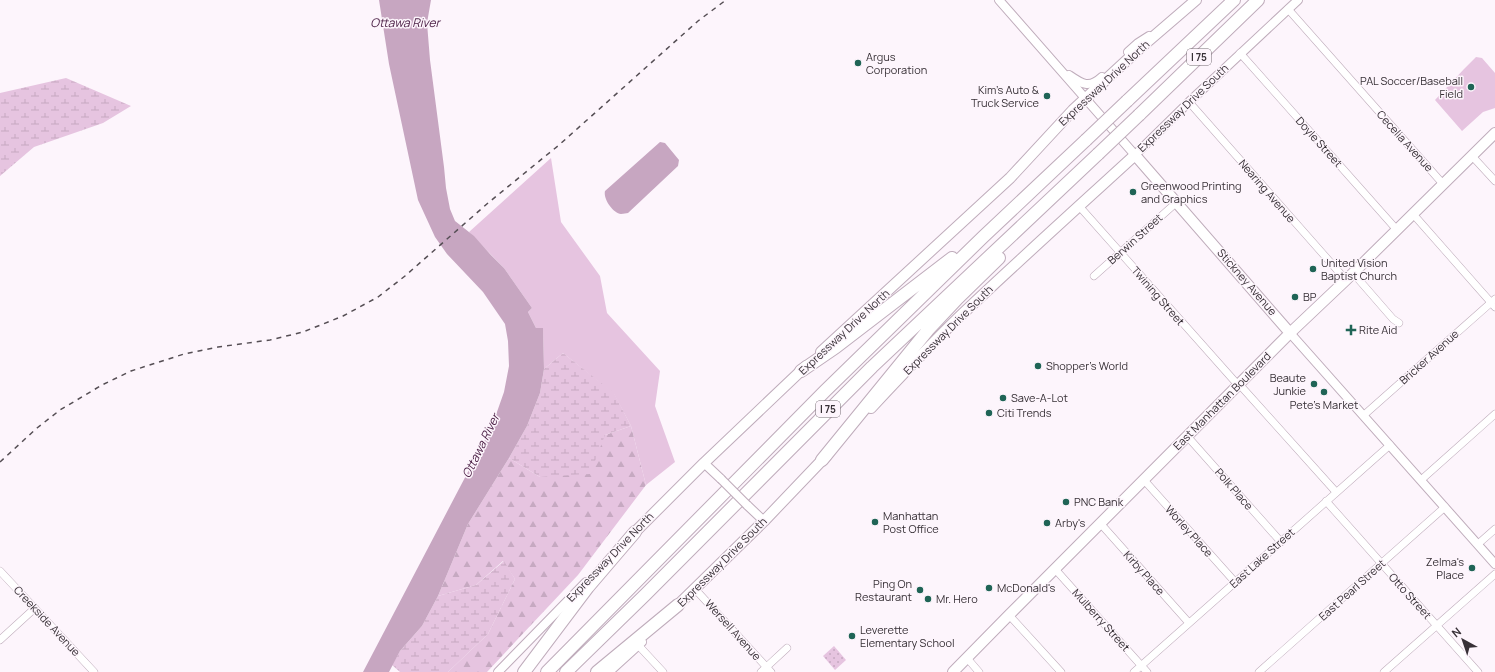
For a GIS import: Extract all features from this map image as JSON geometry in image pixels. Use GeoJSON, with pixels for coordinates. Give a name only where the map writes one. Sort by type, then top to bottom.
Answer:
{"type":"FeatureCollection","features":[{"type":"Feature","properties":{"kind":"highway"},"geometry":{"type":"LineString","coordinates":[[1188,44],[1229,0]]}},
{"type":"Feature","properties":{"kind":"highway","name":"I 75"},"geometry":{"type":"LineString","coordinates":[[547,672],[825,391],[1006,215],[1234,0]]}},
{"type":"Feature","properties":{"kind":"highway","name":"I 75"},"geometry":{"type":"LineString","coordinates":[[566,672],[645,595],[872,367],[1098,154],[1258,0]]}},
{"type":"Feature","properties":{"kind":"highway"},"geometry":{"type":"LineString","coordinates":[[822,460],[936,322],[958,298],[1022,235],[1053,200],[1098,154]]}},
{"type":"Feature","properties":{"kind":"highway"},"geometry":{"type":"LineString","coordinates":[[801,371],[874,319],[1006,215]]}},
{"type":"Feature","properties":{"kind":"highway"},"geometry":{"type":"LineString","coordinates":[[524,672],[588,587],[635,532]]}},
{"type":"Feature","properties":{"kind":"highway"},"geometry":{"type":"LineString","coordinates":[[597,672],[678,605]]}},
{"type":"Feature","properties":{"kind":"main road","name":"Expressway Drive North"},"geometry":{"type":"LineString","coordinates":[[635,532],[704,462],[1010,178],[1073,110],[1139,49],[1196,0]]}},
{"type":"Feature","properties":{"kind":"main road","name":"East Manhattan Boulevard"},"geometry":{"type":"LineString","coordinates":[[953,672],[1290,332],[1350,277],[1495,133]]}},
{"type":"Feature","properties":{"kind":"main road","name":"Stickney Avenue"},"geometry":{"type":"LineString","coordinates":[[1135,155],[1290,332]]}},
{"type":"Feature","properties":{"kind":"main road","name":"Expressway Drive South"},"geometry":{"type":"LineString","coordinates":[[678,605],[764,521],[920,356],[958,318],[1135,155]]}},
{"type":"Feature","properties":{"kind":"street","name":"Stickney Avenue"},"geometry":{"type":"LineString","coordinates":[[1000,0],[1135,155]]}},
{"type":"Feature","properties":{"kind":"street","name":"Expressway Drive South"},"geometry":{"type":"LineString","coordinates":[[1135,155],[1240,53],[1298,0]]}},
{"type":"Feature","properties":{"kind":"street","name":"Cecelia Avenue"},"geometry":{"type":"LineString","coordinates":[[1288,9],[1443,184]]}},
{"type":"Feature","properties":{"kind":"street"},"geometry":{"type":"LineString","coordinates":[[1060,69],[1081,82],[1087,84],[1094,83],[1138,43],[1182,12]]}},
{"type":"Feature","properties":{"kind":"street","name":"Doyle Street"},"geometry":{"type":"LineString","coordinates":[[1240,53],[1397,230]]}},
{"type":"Feature","properties":{"kind":"street","name":"Nearing Avenue"},"geometry":{"type":"LineString","coordinates":[[1189,102],[1350,277],[1399,323]]}},
{"type":"Feature","properties":{"kind":"street"},"geometry":{"type":"LineString","coordinates":[[1472,156],[1495,181]]}},
{"type":"Feature","properties":{"kind":"street","name":"Berwin Street"},"geometry":{"type":"LineString","coordinates":[[1094,276],[1176,202]]}},
{"type":"Feature","properties":{"kind":"street","name":"Twining Street"},"geometry":{"type":"LineString","coordinates":[[1079,206],[1238,385],[1336,492]]}},
{"type":"Feature","properties":{"kind":"street"},"geometry":{"type":"LineString","coordinates":[[1413,214],[1494,303]]}},
{"type":"Feature","properties":{"kind":"street","name":"Bricker Avenue"},"geometry":{"type":"LineString","coordinates":[[1364,415],[1494,303]]}},
{"type":"Feature","properties":{"kind":"street","name":"Stickney Avenue"},"geometry":{"type":"LineString","coordinates":[[1290,332],[1495,564]]}},
{"type":"Feature","properties":{"kind":"street"},"geometry":{"type":"LineString","coordinates":[[1421,480],[1495,414]]}},
{"type":"Feature","properties":{"kind":"street","name":"Polk Place"},"geometry":{"type":"LineString","coordinates":[[1188,436],[1281,542]]}},
{"type":"Feature","properties":{"kind":"street","name":"East Lake Street"},"geometry":{"type":"LineString","coordinates":[[1134,672],[1390,445]]}},
{"type":"Feature","properties":{"kind":"street"},"geometry":{"type":"LineString","coordinates":[[704,462],[764,521]]}},
{"type":"Feature","properties":{"kind":"street","name":"Worley Place"},"geometry":{"type":"LineString","coordinates":[[1144,480],[1235,582]]}},
{"type":"Feature","properties":{"kind":"street","name":"Otto Street"},"geometry":{"type":"LineString","coordinates":[[1326,501],[1478,672]]}},
{"type":"Feature","properties":{"kind":"street","name":"East Pearl Street"},"geometry":{"type":"LineString","coordinates":[[1259,672],[1445,507]]}},
{"type":"Feature","properties":{"kind":"street","name":"Kirby Place"},"geometry":{"type":"LineString","coordinates":[[1100,523],[1189,623]]}},
{"type":"Feature","properties":{"kind":"street"},"geometry":{"type":"LineString","coordinates":[[1478,544],[1495,529]]}},
{"type":"Feature","properties":{"kind":"street","name":"Expressway Drive North"},"geometry":{"type":"LineString","coordinates":[[498,672],[635,532]]}},
{"type":"Feature","properties":{"kind":"street","name":"Mulberry Street"},"geometry":{"type":"LineString","coordinates":[[1055,569],[1147,672]]}},
{"type":"Feature","properties":{"kind":"street","name":"Creekside Avenue"},"geometry":{"type":"LineString","coordinates":[[0,571],[94,672]]}},
{"type":"Feature","properties":{"kind":"street"},"geometry":{"type":"LineString","coordinates":[[1384,672],[1495,574]]}},
{"type":"Feature","properties":{"kind":"street","name":"Wersell Avenue"},"geometry":{"type":"LineString","coordinates":[[695,589],[766,670]]}},
{"type":"Feature","properties":{"kind":"street","name":"Expressway Drive South"},"geometry":{"type":"LineString","coordinates":[[608,672],[667,618],[678,605]]}},
{"type":"Feature","properties":{"kind":"street"},"geometry":{"type":"LineString","coordinates":[[0,640],[34,608]]}},
{"type":"Feature","properties":{"kind":"street"},"geometry":{"type":"LineString","coordinates":[[1009,614],[1061,672]]}},
{"type":"Feature","properties":{"kind":"street"},"geometry":{"type":"LineString","coordinates":[[638,645],[663,672]]}},
{"type":"Feature","properties":{"kind":"street"},"geometry":{"type":"LineString","coordinates":[[766,670],[787,648]]}},
{"type":"Feature","properties":{"kind":"street"},"geometry":{"type":"LineString","coordinates":[[967,658],[979,672]]}},
{"type":"Feature","properties":{"kind":"green space","name":"PAL Soccer/Baseball Field"},"geometry":{"type":"Polygon","coordinates":[[[1476,57],[1482,58],[1495,73],[1495,108],[1483,112],[1462,131],[1435,100],[1476,57]]]}},
{"type":"Feature","properties":{"kind":"green space"},"geometry":{"type":"Polygon","coordinates":[[[66,78],[131,106],[103,123],[34,147],[0,176],[0,93],[66,78]]]}},
{"type":"Feature","properties":{"kind":"green space"},"geometry":{"type":"Polygon","coordinates":[[[551,158],[561,222],[600,276],[607,313],[660,371],[655,406],[675,462],[646,485],[631,426],[614,394],[563,353],[544,369],[543,329],[536,328],[528,312],[532,308],[504,268],[469,232],[551,158]]]}},
{"type":"Feature","properties":{"kind":"green space"},"geometry":{"type":"Polygon","coordinates":[[[563,353],[614,393],[631,426],[605,435],[590,474],[540,477],[509,458],[527,426],[540,393],[544,369],[563,353]]]}},
{"type":"Feature","properties":{"kind":"green space"},"geometry":{"type":"Polygon","coordinates":[[[631,426],[646,485],[578,575],[487,672],[448,672],[488,634],[515,579],[503,561],[476,585],[438,596],[468,524],[509,458],[540,477],[605,435],[631,426]]]}},
{"type":"Feature","properties":{"kind":"green space"},"geometry":{"type":"Polygon","coordinates":[[[504,561],[515,579],[488,634],[448,672],[400,672],[392,665],[400,651],[422,626],[438,596],[476,585],[504,561]]]}},
{"type":"Feature","properties":{"kind":"green space"},"geometry":{"type":"Polygon","coordinates":[[[834,646],[846,660],[835,670],[823,656],[834,646]]]}},
{"type":"Feature","properties":{"kind":"water","name":"Ottawa River"},"geometry":{"type":"Polygon","coordinates":[[[379,0],[431,0],[427,23],[430,60],[450,209],[455,221],[474,236],[504,268],[532,308],[528,312],[536,328],[543,328],[544,369],[540,393],[527,426],[468,524],[438,596],[422,626],[400,651],[389,672],[363,672],[492,426],[504,392],[509,366],[508,341],[505,324],[483,292],[447,254],[435,237],[418,200],[389,64],[379,0]]]}},
{"type":"Feature","properties":{"kind":"water"},"geometry":{"type":"Polygon","coordinates":[[[660,142],[665,143],[679,160],[678,166],[628,213],[618,213],[607,202],[605,191],[660,142]]]}},
{"type":"Feature","properties":{"kind":"railway"},"geometry":{"type":"LineString","coordinates":[[0,462],[37,428],[60,410],[102,385],[131,371],[184,354],[218,347],[270,340],[303,332],[343,316],[378,297],[405,276],[488,203],[559,145],[698,21],[726,0]]}},
{"type":"Feature","properties":{"kind":"place","name":"Argus Corporation"},"geometry":{"type":"Point","coordinates":[858,63]}},
{"type":"Feature","properties":{"kind":"place","name":"PAL Soccer/Baseball Field"},"geometry":{"type":"Point","coordinates":[1471,87]}},
{"type":"Feature","properties":{"kind":"place","name":"Kim's Auto & Truck Service"},"geometry":{"type":"Point","coordinates":[1047,96]}},
{"type":"Feature","properties":{"kind":"place","name":"Greenwood Printing and Graphics"},"geometry":{"type":"Point","coordinates":[1133,192]}},
{"type":"Feature","properties":{"kind":"place","name":"United Vision Baptist Church"},"geometry":{"type":"Point","coordinates":[1313,269]}},
{"type":"Feature","properties":{"kind":"place","name":"BP"},"geometry":{"type":"Point","coordinates":[1295,297]}},
{"type":"Feature","properties":{"kind":"place","name":"Rite Aid"},"geometry":{"type":"Point","coordinates":[1351,330]}},
{"type":"Feature","properties":{"kind":"place","name":"Shopper's World"},"geometry":{"type":"Point","coordinates":[1038,366]}},
{"type":"Feature","properties":{"kind":"place","name":"Beaute Junkie"},"geometry":{"type":"Point","coordinates":[1314,384]}},
{"type":"Feature","properties":{"kind":"place","name":"Pete's Market"},"geometry":{"type":"Point","coordinates":[1324,392]}},
{"type":"Feature","properties":{"kind":"place","name":"Save-A-Lot"},"geometry":{"type":"Point","coordinates":[1003,398]}},
{"type":"Feature","properties":{"kind":"place","name":"Citi Trends"},"geometry":{"type":"Point","coordinates":[989,413]}},
{"type":"Feature","properties":{"kind":"place","name":"PNC Bank"},"geometry":{"type":"Point","coordinates":[1066,502]}},
{"type":"Feature","properties":{"kind":"place","name":"Manhattan Post Office"},"geometry":{"type":"Point","coordinates":[875,522]}},
{"type":"Feature","properties":{"kind":"place","name":"Arby's"},"geometry":{"type":"Point","coordinates":[1047,523]}},
{"type":"Feature","properties":{"kind":"place","name":"Zelma's Place"},"geometry":{"type":"Point","coordinates":[1472,568]}},
{"type":"Feature","properties":{"kind":"place","name":"McDonald's"},"geometry":{"type":"Point","coordinates":[989,588]}},
{"type":"Feature","properties":{"kind":"place","name":"Ping On Restaurant"},"geometry":{"type":"Point","coordinates":[920,590]}},
{"type":"Feature","properties":{"kind":"place","name":"Mr. Hero"},"geometry":{"type":"Point","coordinates":[928,599]}},
{"type":"Feature","properties":{"kind":"place","name":"Leverette Elementary School"},"geometry":{"type":"Point","coordinates":[852,636]}}]}
